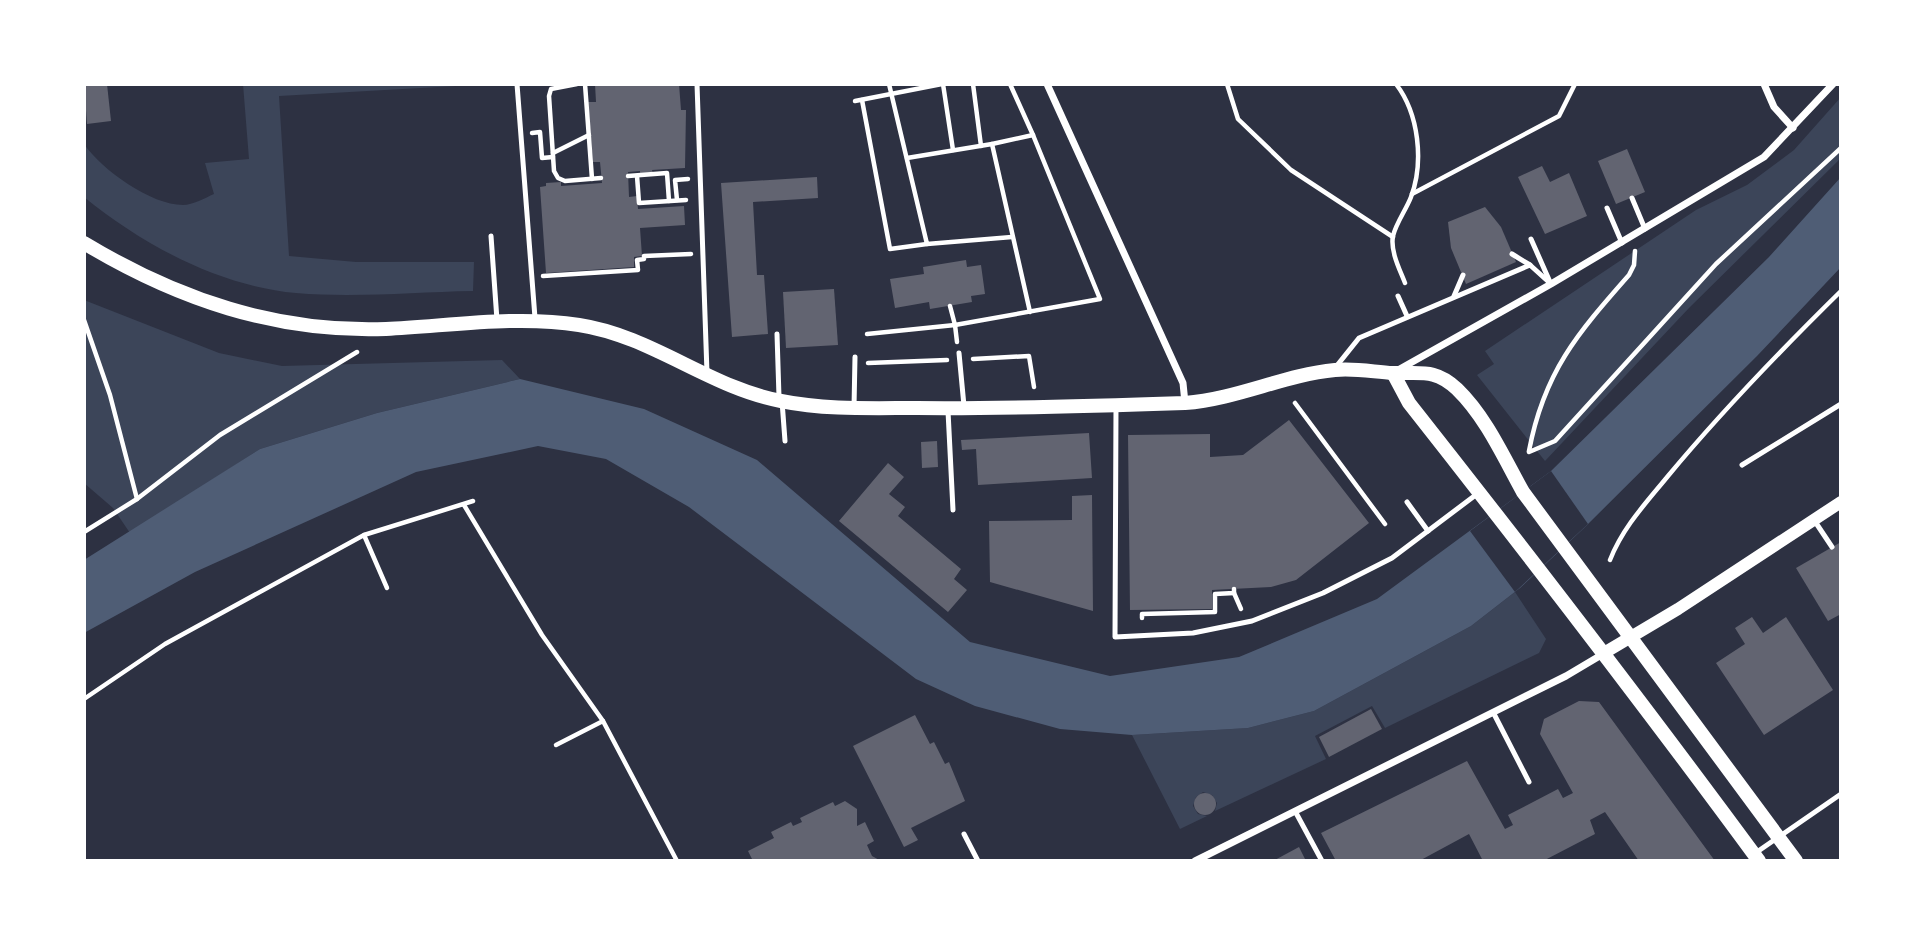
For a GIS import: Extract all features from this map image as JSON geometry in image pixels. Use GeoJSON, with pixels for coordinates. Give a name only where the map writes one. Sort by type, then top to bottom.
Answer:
{"type":"FeatureCollection","features":[{"type":"Feature","properties":{"kind":"main road"},"geometry":{"type":"LineString","coordinates":[[84,243],[127,269],[236,313],[286,323],[382,329],[535,322],[577,324],[611,331],[643,342],[707,373],[780,401],[854,408],[1185,403],[1217,401],[1334,370],[1369,369],[1393,373],[1421,370],[1440,376],[1458,390],[1488,430],[1523,492],[1796,861]]}},
{"type":"Feature","properties":{"kind":"main road"},"geometry":{"type":"LineString","coordinates":[[1393,373],[1409,403],[1537,571],[1604,653],[1757,858]]}},
{"type":"Feature","properties":{"kind":"street"},"geometry":{"type":"LineString","coordinates":[[1047,84],[1183,383],[1185,403]]}},
{"type":"Feature","properties":{"kind":"street"},"geometry":{"type":"LineString","coordinates":[[1764,84],[1774,107],[1793,128]]}},
{"type":"Feature","properties":{"kind":"street"},"geometry":{"type":"LineString","coordinates":[[1393,373],[1551,285],[1764,157],[1833,84]]}},
{"type":"Feature","properties":{"kind":"street"},"geometry":{"type":"LineString","coordinates":[[1195,861],[1493,712],[1604,653],[1841,502]]}},
{"type":"Feature","properties":{"kind":"lane"},"geometry":{"type":"LineString","coordinates":[[517,84],[535,322]]}},
{"type":"Feature","properties":{"kind":"lane"},"geometry":{"type":"LineString","coordinates":[[697,84],[707,373]]}},
{"type":"Feature","properties":{"kind":"lane"},"geometry":{"type":"LineString","coordinates":[[1632,198],[1645,229]]}},
{"type":"Feature","properties":{"kind":"lane"},"geometry":{"type":"LineString","coordinates":[[1607,208],[1622,243]]}},
{"type":"Feature","properties":{"kind":"lane"},"geometry":{"type":"LineString","coordinates":[[491,236],[497,323]]}},
{"type":"Feature","properties":{"kind":"lane"},"geometry":{"type":"LineString","coordinates":[[1531,239],[1551,285]]}},
{"type":"Feature","properties":{"kind":"lane"},"geometry":{"type":"LineString","coordinates":[[1512,254],[1530,265],[1551,285]]}},
{"type":"Feature","properties":{"kind":"lane"},"geometry":{"type":"LineString","coordinates":[[1334,370],[1359,338],[1530,265]]}},
{"type":"Feature","properties":{"kind":"lane"},"geometry":{"type":"LineString","coordinates":[[1454,296],[1463,275]]}},
{"type":"Feature","properties":{"kind":"lane"},"geometry":{"type":"LineString","coordinates":[[1398,296],[1407,316]]}},
{"type":"Feature","properties":{"kind":"lane"},"geometry":{"type":"LineString","coordinates":[[776,334],[785,441]]}},
{"type":"Feature","properties":{"kind":"lane"},"geometry":{"type":"LineString","coordinates":[[959,353],[965,408]]}},
{"type":"Feature","properties":{"kind":"lane"},"geometry":{"type":"LineString","coordinates":[[854,408],[855,357]]}},
{"type":"Feature","properties":{"kind":"lane"},"geometry":{"type":"LineString","coordinates":[[1742,465],[1841,404]]}},
{"type":"Feature","properties":{"kind":"lane"},"geometry":{"type":"LineString","coordinates":[[1116,405],[1115,637],[1193,633],[1252,621],[1322,593],[1392,558],[1479,492]]}},
{"type":"Feature","properties":{"kind":"lane"},"geometry":{"type":"LineString","coordinates":[[948,408],[953,510]]}},
{"type":"Feature","properties":{"kind":"lane"},"geometry":{"type":"LineString","coordinates":[[1407,502],[1428,531]]}},
{"type":"Feature","properties":{"kind":"lane"},"geometry":{"type":"LineString","coordinates":[[1814,520],[1832,547]]}},
{"type":"Feature","properties":{"kind":"lane"},"geometry":{"type":"LineString","coordinates":[[1493,712],[1528,782]]}},
{"type":"Feature","properties":{"kind":"lane"},"geometry":{"type":"LineString","coordinates":[[1757,858],[1778,838],[1841,794]]}},
{"type":"Feature","properties":{"kind":"lane"},"geometry":{"type":"LineString","coordinates":[[1295,811],[1321,861]]}},
{"type":"Feature","properties":{"kind":"lane"},"geometry":{"type":"LineString","coordinates":[[964,834],[978,861]]}},
{"type":"Feature","properties":{"kind":"path"},"geometry":{"type":"LineString","coordinates":[[577,84],[551,89],[553,155],[558,178],[565,181],[601,178]]}},
{"type":"Feature","properties":{"kind":"path"},"geometry":{"type":"LineString","coordinates":[[585,84],[592,179]]}},
{"type":"Feature","properties":{"kind":"path"},"geometry":{"type":"LineString","coordinates":[[889,84],[927,244]]}},
{"type":"Feature","properties":{"kind":"path"},"geometry":{"type":"LineString","coordinates":[[953,150],[943,84],[913,87],[859,100],[890,249],[1013,237]]}},
{"type":"Feature","properties":{"kind":"path"},"geometry":{"type":"LineString","coordinates":[[973,84],[981,146]]}},
{"type":"Feature","properties":{"kind":"path"},"geometry":{"type":"LineString","coordinates":[[867,334],[955,325],[1100,299],[1010,84]]}},
{"type":"Feature","properties":{"kind":"path"},"geometry":{"type":"LineString","coordinates":[[1227,84],[1238,119],[1291,170],[1393,237]]}},
{"type":"Feature","properties":{"kind":"path"},"geometry":{"type":"LineString","coordinates":[[1396,84],[1407,98],[1416,134],[1418,170],[1411,195],[1393,237],[1395,254],[1409,291]]}},
{"type":"Feature","properties":{"kind":"path"},"geometry":{"type":"LineString","coordinates":[[1411,195],[1559,116],[1575,84]]}},
{"type":"Feature","properties":{"kind":"path"},"geometry":{"type":"LineString","coordinates":[[531,133],[540,132],[542,158],[553,155],[589,135]]}},
{"type":"Feature","properties":{"kind":"path"},"geometry":{"type":"LineString","coordinates":[[907,158],[1032,135]]}},
{"type":"Feature","properties":{"kind":"path"},"geometry":{"type":"LineString","coordinates":[[992,144],[1030,312]]}},
{"type":"Feature","properties":{"kind":"path"},"geometry":{"type":"LineString","coordinates":[[1633,244],[1634,265],[1629,275],[1583,327],[1555,367],[1535,418],[1529,452],[1555,441],[1716,264],[1841,148]]}},
{"type":"Feature","properties":{"kind":"path"},"geometry":{"type":"LineString","coordinates":[[628,176],[667,173],[669,201]]}},
{"type":"Feature","properties":{"kind":"path"},"geometry":{"type":"LineString","coordinates":[[637,176],[639,203],[686,200]]}},
{"type":"Feature","properties":{"kind":"path"},"geometry":{"type":"LineString","coordinates":[[677,200],[675,180],[691,178]]}},
{"type":"Feature","properties":{"kind":"path"},"geometry":{"type":"LineString","coordinates":[[542,276],[638,270],[637,260],[644,259],[644,256],[693,254]]}},
{"type":"Feature","properties":{"kind":"path"},"geometry":{"type":"LineString","coordinates":[[1610,560],[1620,535],[1688,454],[1766,365],[1841,291]]}},
{"type":"Feature","properties":{"kind":"path"},"geometry":{"type":"LineString","coordinates":[[950,306],[959,353]]}},
{"type":"Feature","properties":{"kind":"path"},"geometry":{"type":"LineString","coordinates":[[84,320],[110,394],[137,499]]}},
{"type":"Feature","properties":{"kind":"path"},"geometry":{"type":"LineString","coordinates":[[84,532],[137,499],[220,435],[357,352]]}},
{"type":"Feature","properties":{"kind":"path"},"geometry":{"type":"LineString","coordinates":[[1295,403],[1384,524]]}},
{"type":"Feature","properties":{"kind":"path"},"geometry":{"type":"LineString","coordinates":[[84,699],[165,644],[364,536],[473,501]]}},
{"type":"Feature","properties":{"kind":"path"},"geometry":{"type":"LineString","coordinates":[[464,505],[542,635],[603,721],[677,861]]}},
{"type":"Feature","properties":{"kind":"path"},"geometry":{"type":"LineString","coordinates":[[364,536],[387,588]]}},
{"type":"Feature","properties":{"kind":"path"},"geometry":{"type":"LineString","coordinates":[[1142,618],[1142,614],[1215,612],[1215,594],[1234,591],[1241,610]]}},
{"type":"Feature","properties":{"kind":"path"},"geometry":{"type":"LineString","coordinates":[[556,745],[603,721]]}},
{"type":"Feature","properties":{"kind":"shaded area"},"geometry":{"type":"Polygon","coordinates":[[[243,84],[491,84],[279,96],[289,256],[356,262],[474,262],[473,291],[340,295],[267,289],[211,272],[157,247],[84,197],[84,144],[115,175],[142,193],[157,199],[187,205],[214,194],[205,163],[249,159],[243,84]]]}},
{"type":"Feature","properties":{"kind":"shaded area"},"geometry":{"type":"Polygon","coordinates":[[[1841,97],[1841,158],[1689,308],[1545,461],[1477,375],[1494,364],[1485,351],[1696,210],[1747,185],[1794,150],[1841,97]]]}},
{"type":"Feature","properties":{"kind":"shaded area"},"geometry":{"type":"Polygon","coordinates":[[[1841,177],[1841,267],[1757,356],[1520,588],[1471,626],[1314,711],[1248,728],[1132,735],[1060,729],[975,706],[916,679],[689,507],[606,459],[538,446],[416,472],[195,572],[84,633],[84,560],[260,449],[377,413],[520,379],[644,409],[757,460],[970,642],[1110,676],[1239,657],[1377,599],[1551,471],[1769,257],[1841,177]]]}},
{"type":"Feature","properties":{"kind":"shaded area"},"geometry":{"type":"Polygon","coordinates":[[[84,300],[219,353],[282,366],[502,360],[520,379],[377,413],[260,449],[130,533],[113,508],[84,483],[84,300]]]}},
{"type":"Feature","properties":{"kind":"shaded area"},"geometry":{"type":"Polygon","coordinates":[[[1515,592],[1546,639],[1539,653],[1385,728],[1372,706],[1315,736],[1326,759],[1215,811],[1217,803],[1212,795],[1203,792],[1196,797],[1193,806],[1198,814],[1207,816],[1180,829],[1132,735],[1248,728],[1314,711],[1471,626],[1515,592]]]}},
{"type":"Feature","properties":{"kind":"pier"},"geometry":{"type":"Polygon","coordinates":[[[1551,471],[1588,524],[1515,592],[1470,531],[1551,471]]]}},
{"type":"Feature","properties":{"kind":"building"},"geometry":{"type":"Polygon","coordinates":[[[84,84],[107,84],[111,121],[87,124],[84,84]]]}},
{"type":"Feature","properties":{"kind":"building"},"geometry":{"type":"Polygon","coordinates":[[[595,84],[679,84],[681,110],[686,110],[685,168],[652,170],[653,174],[628,172],[629,197],[637,196],[638,209],[684,206],[685,225],[640,228],[642,256],[634,257],[634,267],[546,273],[540,187],[546,186],[546,183],[561,182],[561,186],[602,183],[600,162],[593,162],[588,102],[596,102],[595,84]]]}},
{"type":"Feature","properties":{"kind":"building"},"geometry":{"type":"Polygon","coordinates":[[[1627,149],[1645,192],[1616,204],[1598,161],[1627,149]]]}},
{"type":"Feature","properties":{"kind":"building"},"geometry":{"type":"Polygon","coordinates":[[[1542,166],[1550,182],[1569,173],[1587,216],[1545,234],[1518,177],[1542,166]]]}},
{"type":"Feature","properties":{"kind":"building"},"geometry":{"type":"Polygon","coordinates":[[[817,177],[818,198],[753,202],[757,275],[764,275],[768,334],[732,337],[721,183],[817,177]]]}},
{"type":"Feature","properties":{"kind":"building"},"geometry":{"type":"Polygon","coordinates":[[[1485,207],[1501,227],[1516,262],[1466,284],[1451,248],[1448,222],[1485,207]]]}},
{"type":"Feature","properties":{"kind":"building"},"geometry":{"type":"Polygon","coordinates":[[[966,260],[967,267],[981,265],[985,294],[971,296],[972,302],[930,309],[929,302],[895,308],[890,279],[924,274],[923,267],[966,260]]]}},
{"type":"Feature","properties":{"kind":"building"},"geometry":{"type":"Polygon","coordinates":[[[834,289],[838,345],[786,348],[783,292],[834,289]]]}},
{"type":"Feature","properties":{"kind":"building"},"geometry":{"type":"Polygon","coordinates":[[[1289,420],[1369,523],[1296,580],[1271,587],[1212,590],[1212,609],[1130,610],[1128,435],[1210,434],[1210,457],[1243,455],[1289,420]]]}},
{"type":"Feature","properties":{"kind":"building"},"geometry":{"type":"Polygon","coordinates":[[[1089,433],[1092,478],[978,485],[976,449],[962,450],[961,440],[1089,433]]]}},
{"type":"Feature","properties":{"kind":"building"},"geometry":{"type":"Polygon","coordinates":[[[937,441],[938,467],[922,468],[921,442],[937,441]]]}},
{"type":"Feature","properties":{"kind":"building"},"geometry":{"type":"Polygon","coordinates":[[[888,463],[904,477],[889,494],[905,507],[898,516],[961,569],[954,579],[967,590],[948,612],[839,521],[888,463]]]}},
{"type":"Feature","properties":{"kind":"building"},"geometry":{"type":"Polygon","coordinates":[[[1092,495],[1093,611],[990,582],[989,521],[1072,520],[1072,496],[1092,495]]]}},
{"type":"Feature","properties":{"kind":"building"},"geometry":{"type":"Polygon","coordinates":[[[1841,542],[1841,614],[1828,621],[1796,568],[1841,542]]]}},
{"type":"Feature","properties":{"kind":"building"},"geometry":{"type":"Polygon","coordinates":[[[1752,617],[1763,633],[1786,617],[1833,690],[1764,735],[1716,663],[1745,644],[1735,628],[1752,617]]]}},
{"type":"Feature","properties":{"kind":"building"},"geometry":{"type":"Polygon","coordinates":[[[1579,701],[1599,702],[1715,861],[1639,861],[1605,812],[1590,820],[1595,834],[1543,861],[1483,861],[1469,834],[1419,861],[1336,861],[1321,833],[1467,761],[1505,829],[1513,825],[1508,815],[1558,789],[1563,798],[1573,793],[1540,734],[1544,719],[1579,701]]]}},
{"type":"Feature","properties":{"kind":"building"},"geometry":{"type":"Polygon","coordinates":[[[1371,709],[1382,729],[1329,757],[1319,737],[1371,709]]]}},
{"type":"Feature","properties":{"kind":"building"},"geometry":{"type":"Polygon","coordinates":[[[915,715],[930,744],[934,742],[945,764],[949,762],[965,801],[911,828],[918,840],[904,847],[853,746],[915,715]]]}},
{"type":"Feature","properties":{"kind":"building"},"geometry":{"type":"Polygon","coordinates":[[[1205,793],[1213,796],[1216,804],[1213,812],[1205,815],[1197,812],[1194,804],[1197,796],[1205,793]]]}},
{"type":"Feature","properties":{"kind":"building"},"geometry":{"type":"Polygon","coordinates":[[[845,801],[857,809],[857,826],[865,822],[874,841],[867,845],[872,856],[881,861],[753,861],[748,851],[774,838],[771,832],[791,822],[793,826],[802,822],[800,818],[833,802],[835,806],[845,801]]]}},
{"type":"Feature","properties":{"kind":"building"},"geometry":{"type":"Polygon","coordinates":[[[1299,847],[1306,861],[1273,861],[1299,847]]]}}]}
